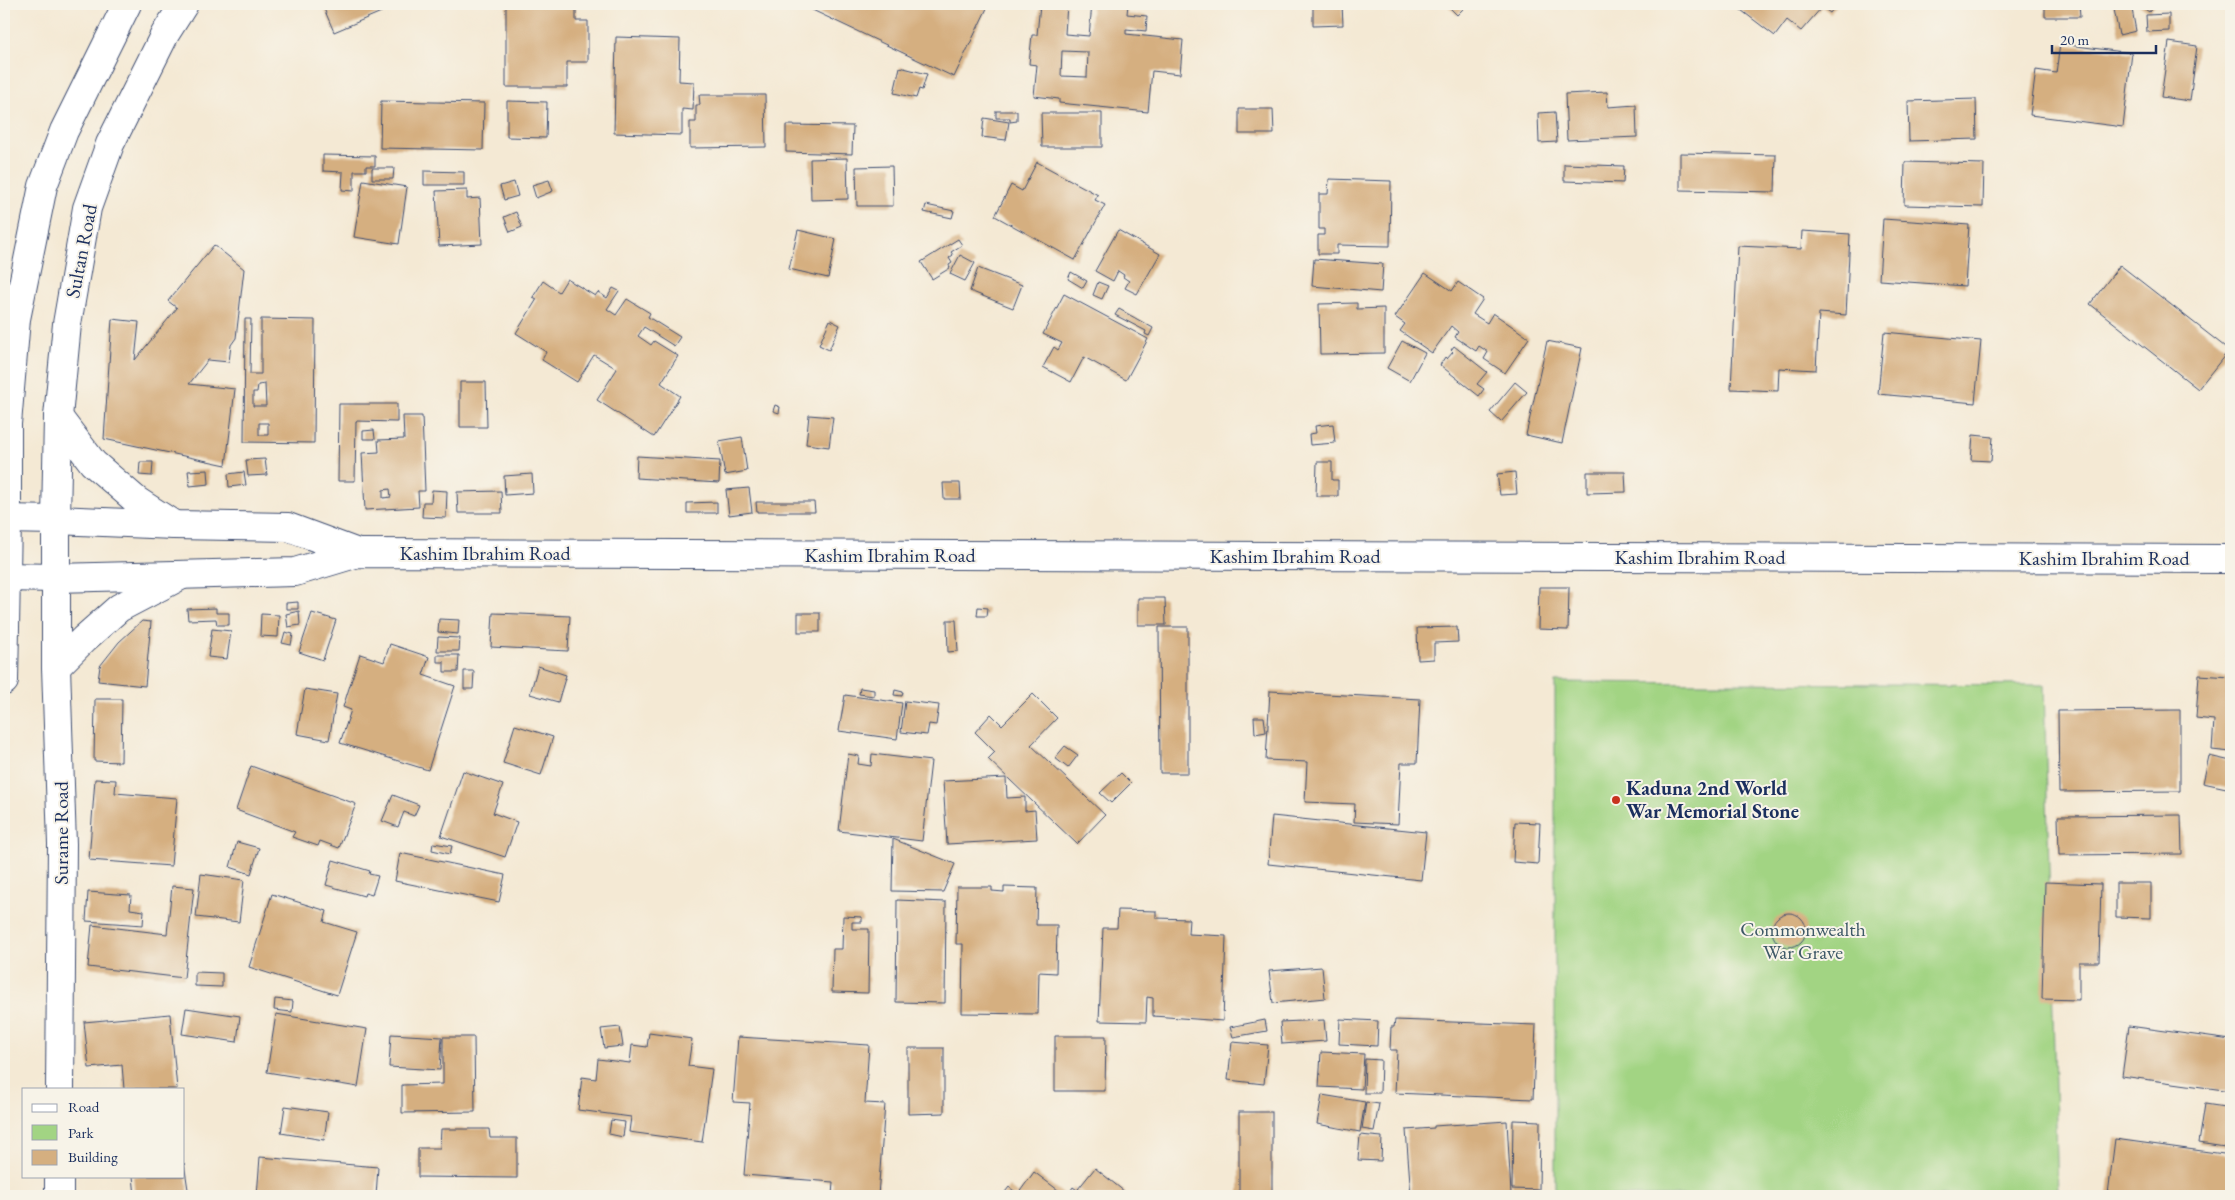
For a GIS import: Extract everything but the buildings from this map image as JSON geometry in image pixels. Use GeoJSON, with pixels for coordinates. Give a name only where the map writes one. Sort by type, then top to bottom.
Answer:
{"type":"FeatureCollection","features":[{"type":"Feature","properties":{"kind":"street"},"geometry":{"type":"LineString","coordinates":[[4,681],[5,425],[16,320],[43,186],[64,131],[127,4]]}},
{"type":"Feature","properties":{"kind":"street","name":"Sultan Road"},"geometry":{"type":"LineString","coordinates":[[56,578],[58,417],[67,324],[87,208],[110,144],[165,34],[184,4]]}},
{"type":"Feature","properties":{"kind":"street"},"geometry":{"type":"LineString","coordinates":[[58,417],[93,463],[136,501],[174,525]]}},
{"type":"Feature","properties":{"kind":"street","name":"Kashim Ibrahim Road"},"geometry":{"type":"LineString","coordinates":[[6,519],[288,527],[358,553]]}},
{"type":"Feature","properties":{"kind":"street","name":"Kashim Ibrahim Road"},"geometry":{"type":"LineString","coordinates":[[5,577],[56,578],[295,572],[358,553],[2231,558]]}},
{"type":"Feature","properties":{"kind":"street"},"geometry":{"type":"LineString","coordinates":[[56,667],[119,608],[182,575]]}},
{"type":"Feature","properties":{"kind":"street","name":"Surame Road"},"geometry":{"type":"LineString","coordinates":[[56,578],[56,667],[62,844],[60,1088]]}},
{"type":"Feature","properties":{"kind":"street"},"geometry":{"type":"LineString","coordinates":[[59,1178],[59,1196]]}},
{"type":"Feature","properties":{"kind":"green space","name":"Commonwealth War Grave"},"geometry":{"type":"Polygon","coordinates":[[[1555,682],[2044,685],[2058,1196],[1555,1196],[1555,682]]]}},
{"type":"Feature","properties":{"kind":"place","name":"Kaduna 2nd World War Memorial Stone"},"geometry":{"type":"Point","coordinates":[1616,800]}}]}
